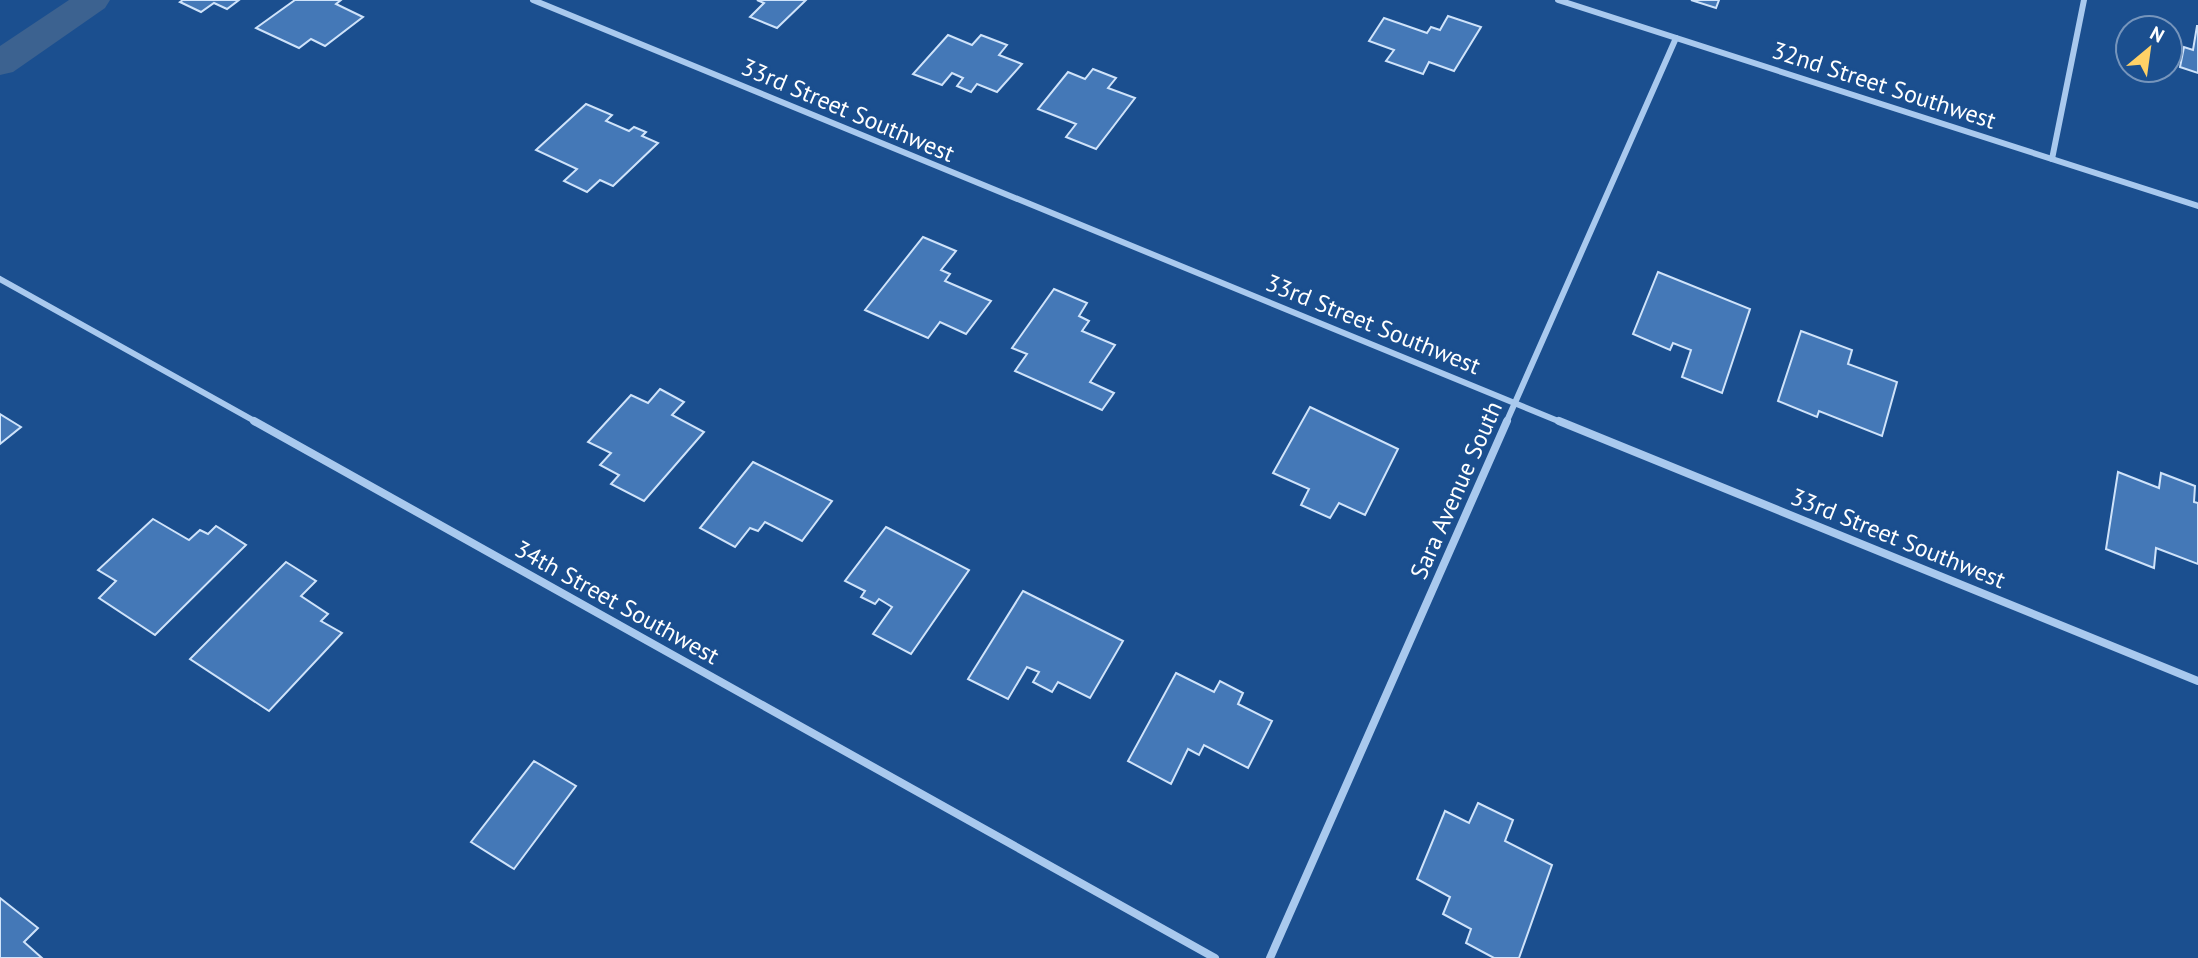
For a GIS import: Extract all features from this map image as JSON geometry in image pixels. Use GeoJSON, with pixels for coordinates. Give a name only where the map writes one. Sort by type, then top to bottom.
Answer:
{"type":"FeatureCollection","features":[{"type":"Feature","properties":{"kind":"street","name":"33rd Street Southwest"},"geometry":{"type":"LineString","coordinates":[[533,0],[1037,209],[2198,681]]}},
{"type":"Feature","properties":{"kind":"street","name":"32nd Street Southwest"},"geometry":{"type":"LineString","coordinates":[[1558,0],[2198,206]]}},
{"type":"Feature","properties":{"kind":"street"},"geometry":{"type":"LineString","coordinates":[[2052,159],[2084,0]]}},
{"type":"Feature","properties":{"kind":"street","name":"Sara Avenue South"},"geometry":{"type":"LineString","coordinates":[[1270,958],[1676,38]]}},
{"type":"Feature","properties":{"kind":"street","name":"34th Street Southwest"},"geometry":{"type":"LineString","coordinates":[[0,279],[1215,958]]}},
{"type":"Feature","properties":{"kind":"building"},"geometry":{"type":"Polygon","coordinates":[[[239,0],[227,9],[214,3],[201,12],[180,2],[239,0]]]}},
{"type":"Feature","properties":{"kind":"building"},"geometry":{"type":"Polygon","coordinates":[[[295,0],[341,0],[336,4],[363,17],[325,46],[311,39],[299,48],[256,28],[295,0]]]}},
{"type":"Feature","properties":{"kind":"building"},"geometry":{"type":"Polygon","coordinates":[[[757,0],[806,0],[777,28],[750,17],[764,3],[757,0]]]}},
{"type":"Feature","properties":{"kind":"building"},"geometry":{"type":"Polygon","coordinates":[[[1691,0],[1719,0],[1716,8],[1691,0]]]}},
{"type":"Feature","properties":{"kind":"building"},"geometry":{"type":"Polygon","coordinates":[[[1448,16],[1481,27],[1454,71],[1429,62],[1423,74],[1386,61],[1394,50],[1369,41],[1384,18],[1427,33],[1431,27],[1440,30],[1448,16]]]}},
{"type":"Feature","properties":{"kind":"building"},"geometry":{"type":"Polygon","coordinates":[[[2198,26],[2198,73],[2184,68],[2184,47],[2193,50],[2198,26]]]}},
{"type":"Feature","properties":{"kind":"building"},"geometry":{"type":"Polygon","coordinates":[[[948,35],[972,45],[981,35],[1007,45],[999,55],[1022,64],[997,92],[977,84],[971,92],[957,86],[963,78],[952,73],[942,85],[913,74],[948,35]]]}},
{"type":"Feature","properties":{"kind":"building"},"geometry":{"type":"Polygon","coordinates":[[[1093,69],[1116,78],[1108,88],[1135,98],[1096,149],[1066,137],[1076,124],[1038,109],[1068,72],[1085,79],[1093,69]]]}},
{"type":"Feature","properties":{"kind":"building"},"geometry":{"type":"Polygon","coordinates":[[[586,104],[612,115],[606,121],[629,131],[634,127],[646,132],[642,136],[658,143],[613,186],[600,180],[587,192],[564,181],[577,169],[536,150],[586,104]]]}},
{"type":"Feature","properties":{"kind":"building"},"geometry":{"type":"Polygon","coordinates":[[[923,237],[956,251],[941,270],[950,274],[945,281],[991,301],[966,334],[940,322],[928,338],[865,310],[923,237]]]}},
{"type":"Feature","properties":{"kind":"building"},"geometry":{"type":"Polygon","coordinates":[[[1658,272],[1750,309],[1722,393],[1682,377],[1691,350],[1673,343],[1670,350],[1633,334],[1658,272]]]}},
{"type":"Feature","properties":{"kind":"building"},"geometry":{"type":"Polygon","coordinates":[[[1054,289],[1087,303],[1079,316],[1089,321],[1082,331],[1115,345],[1090,382],[1114,393],[1102,410],[1015,371],[1027,354],[1012,348],[1054,289]]]}},
{"type":"Feature","properties":{"kind":"building"},"geometry":{"type":"Polygon","coordinates":[[[1801,331],[1852,350],[1848,364],[1897,382],[1882,436],[1819,411],[1817,417],[1778,401],[1801,331]]]}},
{"type":"Feature","properties":{"kind":"building"},"geometry":{"type":"Polygon","coordinates":[[[660,389],[684,402],[672,415],[704,432],[644,501],[611,484],[619,475],[600,465],[611,453],[588,442],[631,395],[648,403],[660,389]]]}},
{"type":"Feature","properties":{"kind":"building"},"geometry":{"type":"Polygon","coordinates":[[[1310,407],[1398,449],[1365,515],[1339,503],[1330,518],[1301,505],[1309,489],[1273,473],[1310,407]]]}},
{"type":"Feature","properties":{"kind":"building"},"geometry":{"type":"Polygon","coordinates":[[[0,414],[21,427],[0,444],[0,414]]]}},
{"type":"Feature","properties":{"kind":"building"},"geometry":{"type":"Polygon","coordinates":[[[753,462],[832,501],[802,541],[765,522],[758,531],[750,528],[735,547],[700,528],[753,462]]]}},
{"type":"Feature","properties":{"kind":"building"},"geometry":{"type":"Polygon","coordinates":[[[2118,472],[2159,488],[2161,473],[2195,486],[2194,502],[2198,503],[2198,564],[2156,548],[2154,568],[2106,549],[2118,472]]]}},
{"type":"Feature","properties":{"kind":"building"},"geometry":{"type":"Polygon","coordinates":[[[153,519],[189,540],[200,530],[208,534],[216,526],[246,545],[155,635],[99,598],[116,581],[98,570],[153,519]]]}},
{"type":"Feature","properties":{"kind":"building"},"geometry":{"type":"Polygon","coordinates":[[[886,527],[969,570],[911,654],[873,634],[892,607],[879,599],[875,604],[861,597],[865,591],[845,581],[886,527]]]}},
{"type":"Feature","properties":{"kind":"building"},"geometry":{"type":"Polygon","coordinates":[[[286,562],[316,581],[301,596],[328,614],[321,621],[342,633],[269,711],[190,659],[286,562]]]}},
{"type":"Feature","properties":{"kind":"building"},"geometry":{"type":"Polygon","coordinates":[[[1023,591],[1123,641],[1090,698],[1058,682],[1052,692],[1033,682],[1039,672],[1027,667],[1008,699],[968,679],[1023,591]]]}},
{"type":"Feature","properties":{"kind":"building"},"geometry":{"type":"Polygon","coordinates":[[[1176,673],[1214,692],[1220,681],[1243,693],[1238,704],[1272,721],[1248,768],[1204,745],[1199,755],[1188,749],[1171,784],[1128,761],[1176,673]]]}},
{"type":"Feature","properties":{"kind":"building"},"geometry":{"type":"Polygon","coordinates":[[[534,761],[576,786],[514,869],[471,842],[534,761]]]}},
{"type":"Feature","properties":{"kind":"building"},"geometry":{"type":"Polygon","coordinates":[[[1478,803],[1513,820],[1505,841],[1552,865],[1519,958],[1494,958],[1466,943],[1471,929],[1443,914],[1450,897],[1417,879],[1445,811],[1469,823],[1478,803]]]}},
{"type":"Feature","properties":{"kind":"building"},"geometry":{"type":"Polygon","coordinates":[[[0,898],[38,928],[24,942],[42,958],[0,958],[0,898]]]}},
{"type":"Feature","properties":{"kind":"waterway"},"geometry":{"type":"LineString","coordinates":[[0,63],[93,0]]}}]}
